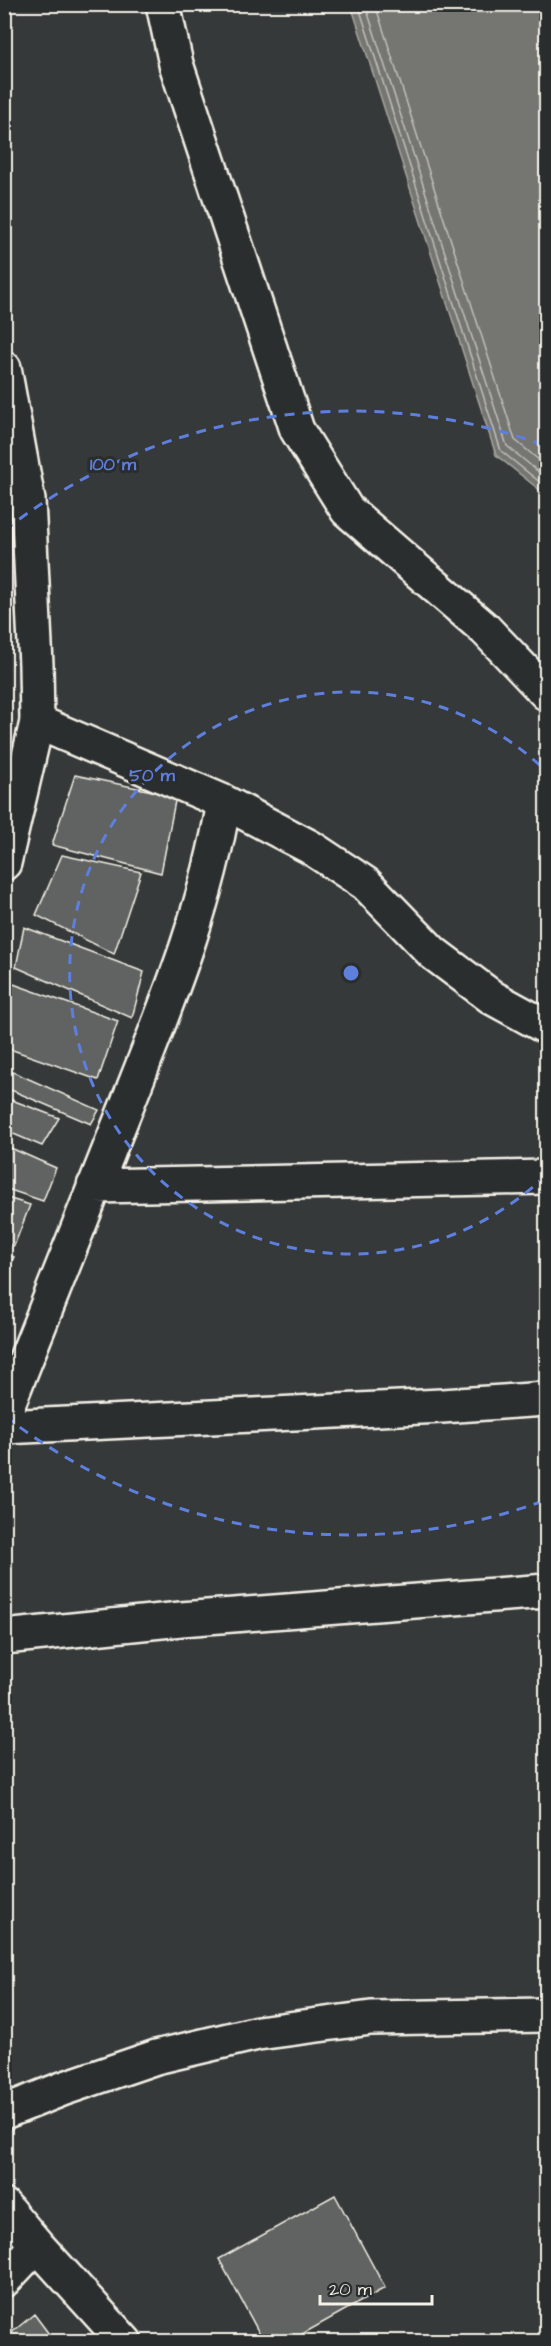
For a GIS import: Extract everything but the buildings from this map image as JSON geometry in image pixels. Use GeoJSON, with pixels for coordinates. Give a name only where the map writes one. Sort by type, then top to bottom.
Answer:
{"type":"FeatureCollection","features":[{"type":"Feature","properties":{"kind":"street"},"geometry":{"type":"LineString","coordinates":[[163,4],[176,64],[297,430],[347,510],[486,629],[546,693]]}},
{"type":"Feature","properties":{"kind":"street"},"geometry":{"type":"LineString","coordinates":[[4,368],[28,500],[37,722],[4,863]]}},
{"type":"Feature","properties":{"kind":"street"},"geometry":{"type":"LineString","coordinates":[[37,722],[224,802],[310,847],[366,884],[434,953],[493,998],[546,1027]]}},
{"type":"Feature","properties":{"kind":"street"},"geometry":{"type":"LineString","coordinates":[[4,1414],[193,930],[216,848],[224,802]]}},
{"type":"Feature","properties":{"kind":"street"},"geometry":{"type":"LineString","coordinates":[[94,1186],[546,1177]]}},
{"type":"Feature","properties":{"kind":"street"},"geometry":{"type":"LineString","coordinates":[[4,1426],[430,1407],[546,1399]]}},
{"type":"Feature","properties":{"kind":"street"},"geometry":{"type":"LineString","coordinates":[[4,1636],[181,1619],[546,1591]]}},
{"type":"Feature","properties":{"kind":"street"},"geometry":{"type":"LineString","coordinates":[[4,2112],[156,2056],[258,2033],[371,2018],[546,2015]]}},
{"type":"Feature","properties":{"kind":"street"},"geometry":{"type":"LineString","coordinates":[[4,2206],[125,2342]]}},
{"type":"Feature","properties":{"kind":"street"},"geometry":{"type":"LineString","coordinates":[[4,2280],[37,2245]]}},
{"type":"Feature","properties":{"kind":"water"},"geometry":{"type":"Polygon","coordinates":[[[351,5],[546,5],[546,495],[496,455],[351,5]]]}}]}
